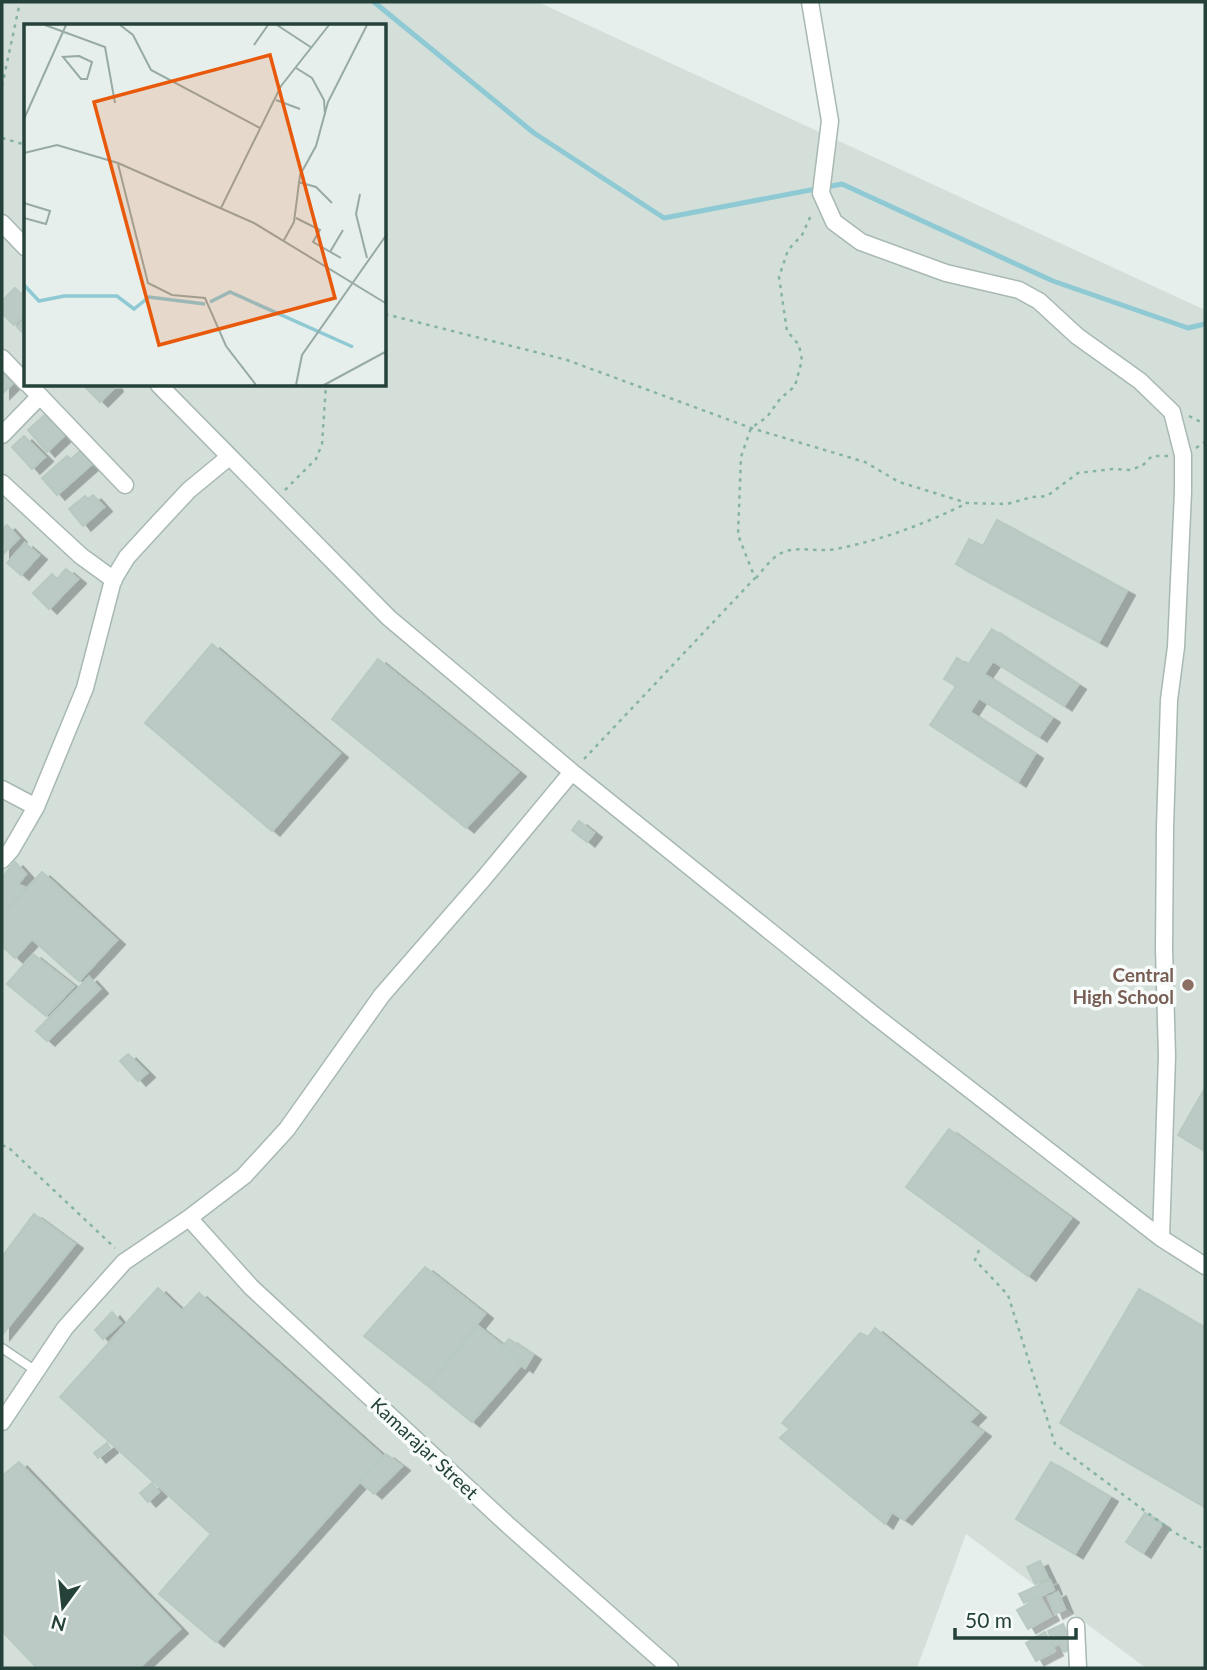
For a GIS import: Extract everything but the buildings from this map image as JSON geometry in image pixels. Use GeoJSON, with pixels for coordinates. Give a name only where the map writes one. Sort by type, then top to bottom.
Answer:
{"type":"FeatureCollection","features":[{"type":"Feature","properties":{"kind":"street"},"geometry":{"type":"LineString","coordinates":[[810,2],[830,121],[821,193],[834,222],[861,242],[946,273],[1019,290],[1039,301],[1077,336],[1140,381],[1172,412],[1183,456],[1176,647],[1169,700],[1165,828],[1167,1056],[1161,1238]]}},
{"type":"Feature","properties":{"kind":"street"},"geometry":{"type":"LineString","coordinates":[[2,223],[24,246]]}},
{"type":"Feature","properties":{"kind":"street"},"geometry":{"type":"LineString","coordinates":[[2,358],[24,380]]}},
{"type":"Feature","properties":{"kind":"street"},"geometry":{"type":"LineString","coordinates":[[161,387],[389,618],[572,772],[874,1016],[1161,1238],[1205,1266]]}},
{"type":"Feature","properties":{"kind":"street"},"geometry":{"type":"LineString","coordinates":[[2,435],[32,388],[125,485]]}},
{"type":"Feature","properties":{"kind":"street"},"geometry":{"type":"LineString","coordinates":[[2,860],[11,850],[36,807],[85,688],[114,580],[127,557],[160,521],[189,490],[229,457]]}},
{"type":"Feature","properties":{"kind":"street"},"geometry":{"type":"LineString","coordinates":[[2,483],[81,556],[114,580]]}},
{"type":"Feature","properties":{"kind":"street"},"geometry":{"type":"LineString","coordinates":[[2,1422],[65,1328],[128,1260],[244,1176],[287,1129],[382,995],[572,772]]}},
{"type":"Feature","properties":{"kind":"street"},"geometry":{"type":"LineString","coordinates":[[2,789],[36,807]]}},
{"type":"Feature","properties":{"kind":"street","name":"Kamarajar Street"},"geometry":{"type":"LineString","coordinates":[[189,1218],[261,1296],[508,1525],[670,1668]]}},
{"type":"Feature","properties":{"kind":"street"},"geometry":{"type":"LineString","coordinates":[[1076,1626],[1078,1668]]}},
{"type":"Feature","properties":{"kind":"lane"},"geometry":{"type":"LineString","coordinates":[[2,1348],[36,1371]]}},
{"type":"Feature","properties":{"kind":"path"},"geometry":{"type":"LineString","coordinates":[[2,86],[20,2]]}},
{"type":"Feature","properties":{"kind":"path"},"geometry":{"type":"LineString","coordinates":[[2,138],[24,144]]}},
{"type":"Feature","properties":{"kind":"path"},"geometry":{"type":"LineString","coordinates":[[755,578],[738,535],[741,457],[751,428],[767,417],[780,398],[795,386],[802,360],[799,345],[788,331],[779,277],[788,250],[802,235],[821,193]]}},
{"type":"Feature","properties":{"kind":"path"},"geometry":{"type":"LineString","coordinates":[[387,315],[567,360],[751,428],[865,462],[899,482],[967,503],[1007,504],[1047,496],[1078,473],[1129,470],[1142,466],[1152,456],[1183,456]]}},
{"type":"Feature","properties":{"kind":"path"},"geometry":{"type":"LineString","coordinates":[[273,502],[316,459],[322,444],[326,387]]}},
{"type":"Feature","properties":{"kind":"path"},"geometry":{"type":"LineString","coordinates":[[572,772],[777,555],[793,549],[814,552],[859,543],[930,521],[967,503]]}},
{"type":"Feature","properties":{"kind":"path"},"geometry":{"type":"LineString","coordinates":[[2,1146],[7,1146],[128,1260]]}},
{"type":"Feature","properties":{"kind":"path"},"geometry":{"type":"LineString","coordinates":[[979,1250],[975,1261],[1008,1295],[1055,1444],[1172,1531],[1205,1550]]}},
{"type":"Feature","properties":{"kind":"shaded area"},"geometry":{"type":"Polygon","coordinates":[[[2,2],[538,2],[1205,310],[1205,1668],[1146,1668],[966,1534],[917,1668],[2,1668],[2,2]]]}},
{"type":"Feature","properties":{"kind":"waterway"},"geometry":{"type":"LineString","coordinates":[[374,2],[534,133],[664,218],[842,184],[1053,281],[1188,328],[1205,324]]}},
{"type":"Feature","properties":{"kind":"place","name":"Central High School"},"geometry":{"type":"Point","coordinates":[1188,985]}}]}
